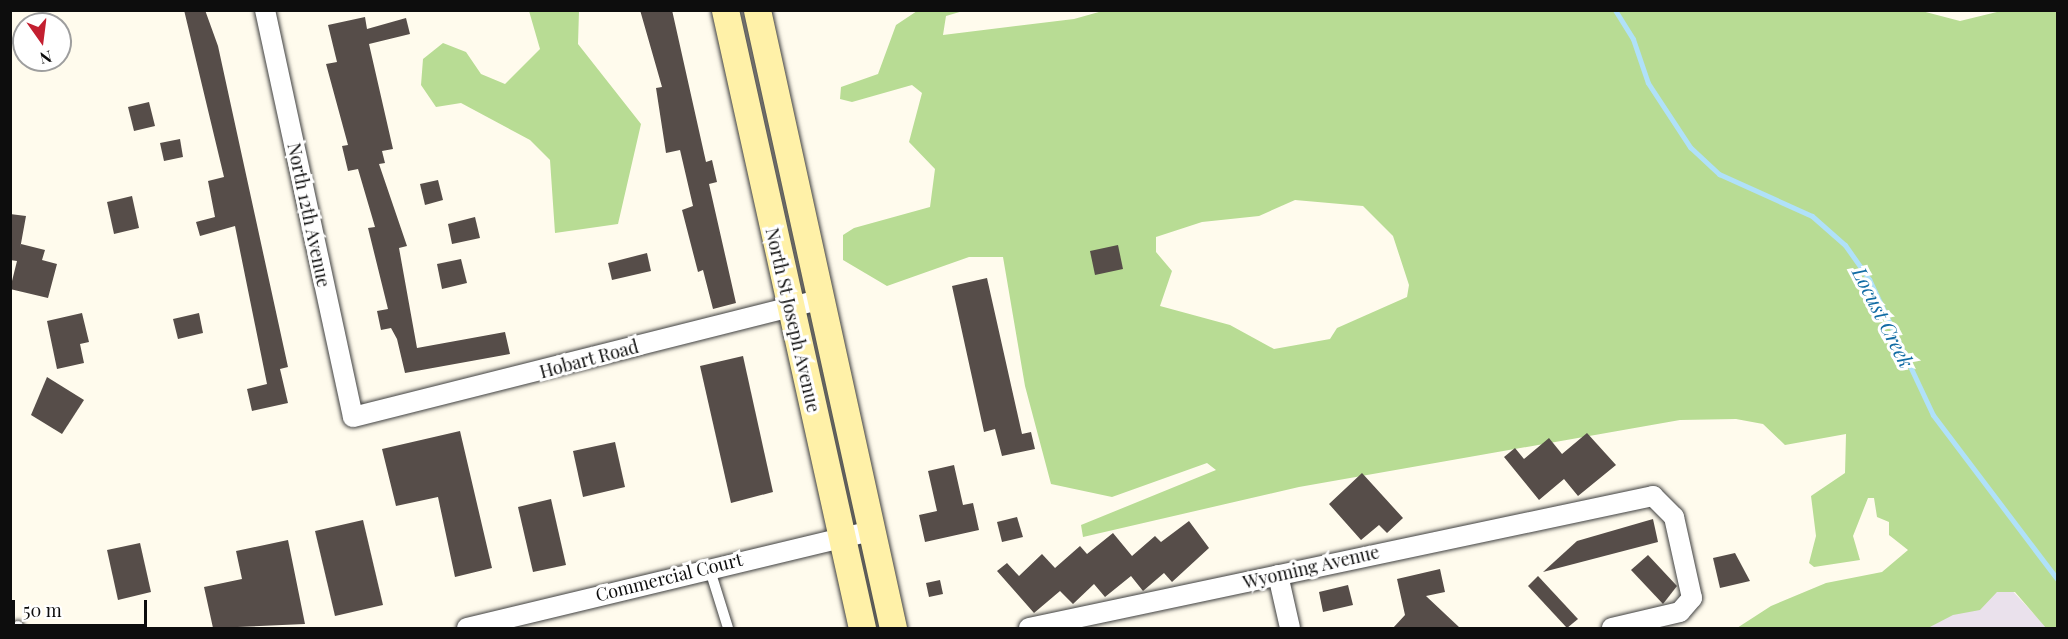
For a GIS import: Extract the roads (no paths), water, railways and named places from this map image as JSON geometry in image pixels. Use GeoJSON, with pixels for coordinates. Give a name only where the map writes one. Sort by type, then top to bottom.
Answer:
{"type":"FeatureCollection","features":[{"type":"Feature","properties":{"kind":"main road","name":"North St Joseph Avenue"},"geometry":{"type":"LineString","coordinates":[[725,10],[862,628]]}},
{"type":"Feature","properties":{"kind":"main road","name":"North St Joseph Avenue"},"geometry":{"type":"LineString","coordinates":[[757,10],[893,628]]}},
{"type":"Feature","properties":{"kind":"street","name":"North 12th Avenue"},"geometry":{"type":"LineString","coordinates":[[265,10],[355,417]]}},
{"type":"Feature","properties":{"kind":"street","name":"Hobart Road"},"geometry":{"type":"LineString","coordinates":[[355,417],[822,299]]}},
{"type":"Feature","properties":{"kind":"street","name":"Wyoming Avenue"},"geometry":{"type":"LineString","coordinates":[[1029,628],[1647,496],[1662,501],[1674,517],[1691,583],[1692,598],[1680,612],[1612,628]]}},
{"type":"Feature","properties":{"kind":"street","name":"Commercial Court"},"geometry":{"type":"LineString","coordinates":[[467,628],[709,567],[871,531]]}},
{"type":"Feature","properties":{"kind":"street"},"geometry":{"type":"LineString","coordinates":[[1278,575],[1290,628]]}},
{"type":"Feature","properties":{"kind":"lane"},"geometry":{"type":"LineString","coordinates":[[709,567],[728,628]]}},
{"type":"Feature","properties":{"kind":"waterway","name":"Locust Creek"},"geometry":{"type":"LineString","coordinates":[[1615,10],[1633,39],[1648,83],[1690,147],[1719,174],[1812,216],[1845,245],[1869,279],[1933,415],[2058,580]]}}]}
